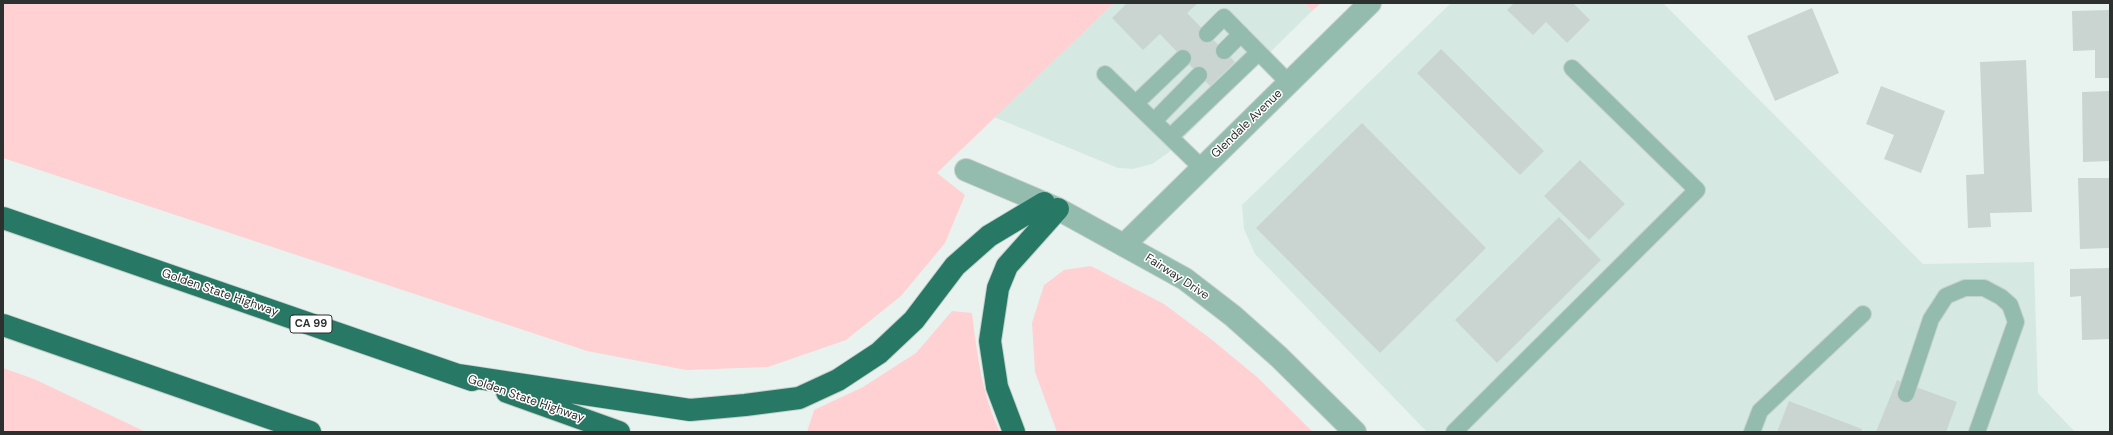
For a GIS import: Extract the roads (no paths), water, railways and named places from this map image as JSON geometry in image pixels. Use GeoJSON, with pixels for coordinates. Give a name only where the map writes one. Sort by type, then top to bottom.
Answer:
{"type":"FeatureCollection","features":[{"type":"Feature","properties":{"kind":"highway"},"geometry":{"type":"LineString","coordinates":[[458,375],[690,410],[798,398],[838,380],[879,353],[914,320],[955,266],[989,236],[1051,206]]}},
{"type":"Feature","properties":{"kind":"highway"},"geometry":{"type":"LineString","coordinates":[[1014,432],[997,387],[990,341],[998,288],[1007,266],[1051,206]]}},
{"type":"Feature","properties":{"kind":"highway","name":"Golden State Highway"},"geometry":{"type":"LineString","coordinates":[[3,218],[619,432]]}},
{"type":"Feature","properties":{"kind":"highway"},"geometry":{"type":"LineString","coordinates":[[3,325],[310,432]]}},
{"type":"Feature","properties":{"kind":"highway"},"geometry":{"type":"LineString","coordinates":[[181,386],[270,432]]}},
{"type":"Feature","properties":{"kind":"street","name":"Glendale Avenue"},"geometry":{"type":"LineString","coordinates":[[1124,245],[1370,3]]}},
{"type":"Feature","properties":{"kind":"street","name":"Fairway Drive"},"geometry":{"type":"LineString","coordinates":[[966,170],[1051,206],[1185,279],[1234,316],[1279,357],[1355,432]]}},
{"type":"Feature","properties":{"kind":"lane"},"geometry":{"type":"LineString","coordinates":[[1207,34],[1224,17],[1289,83]]}},
{"type":"Feature","properties":{"kind":"lane"},"geometry":{"type":"LineString","coordinates":[[1224,51],[1241,34]]}},
{"type":"Feature","properties":{"kind":"lane"},"geometry":{"type":"LineString","coordinates":[[1170,137],[1258,53]]}},
{"type":"Feature","properties":{"kind":"lane"},"geometry":{"type":"LineString","coordinates":[[1136,103],[1183,58]]}},
{"type":"Feature","properties":{"kind":"lane"},"geometry":{"type":"LineString","coordinates":[[1454,432],[1697,190],[1572,68]]}},
{"type":"Feature","properties":{"kind":"lane"},"geometry":{"type":"LineString","coordinates":[[1105,74],[1202,168]]}},
{"type":"Feature","properties":{"kind":"lane"},"geometry":{"type":"LineString","coordinates":[[1154,121],[1199,75]]}},
{"type":"Feature","properties":{"kind":"lane"},"geometry":{"type":"LineString","coordinates":[[1906,394],[1931,319],[1946,296],[1965,288],[1984,288],[1990,291],[2001,297],[2010,305],[2016,322],[1977,432]]}},
{"type":"Feature","properties":{"kind":"lane"},"geometry":{"type":"LineString","coordinates":[[1752,432],[1760,412],[1863,314]]}}]}
